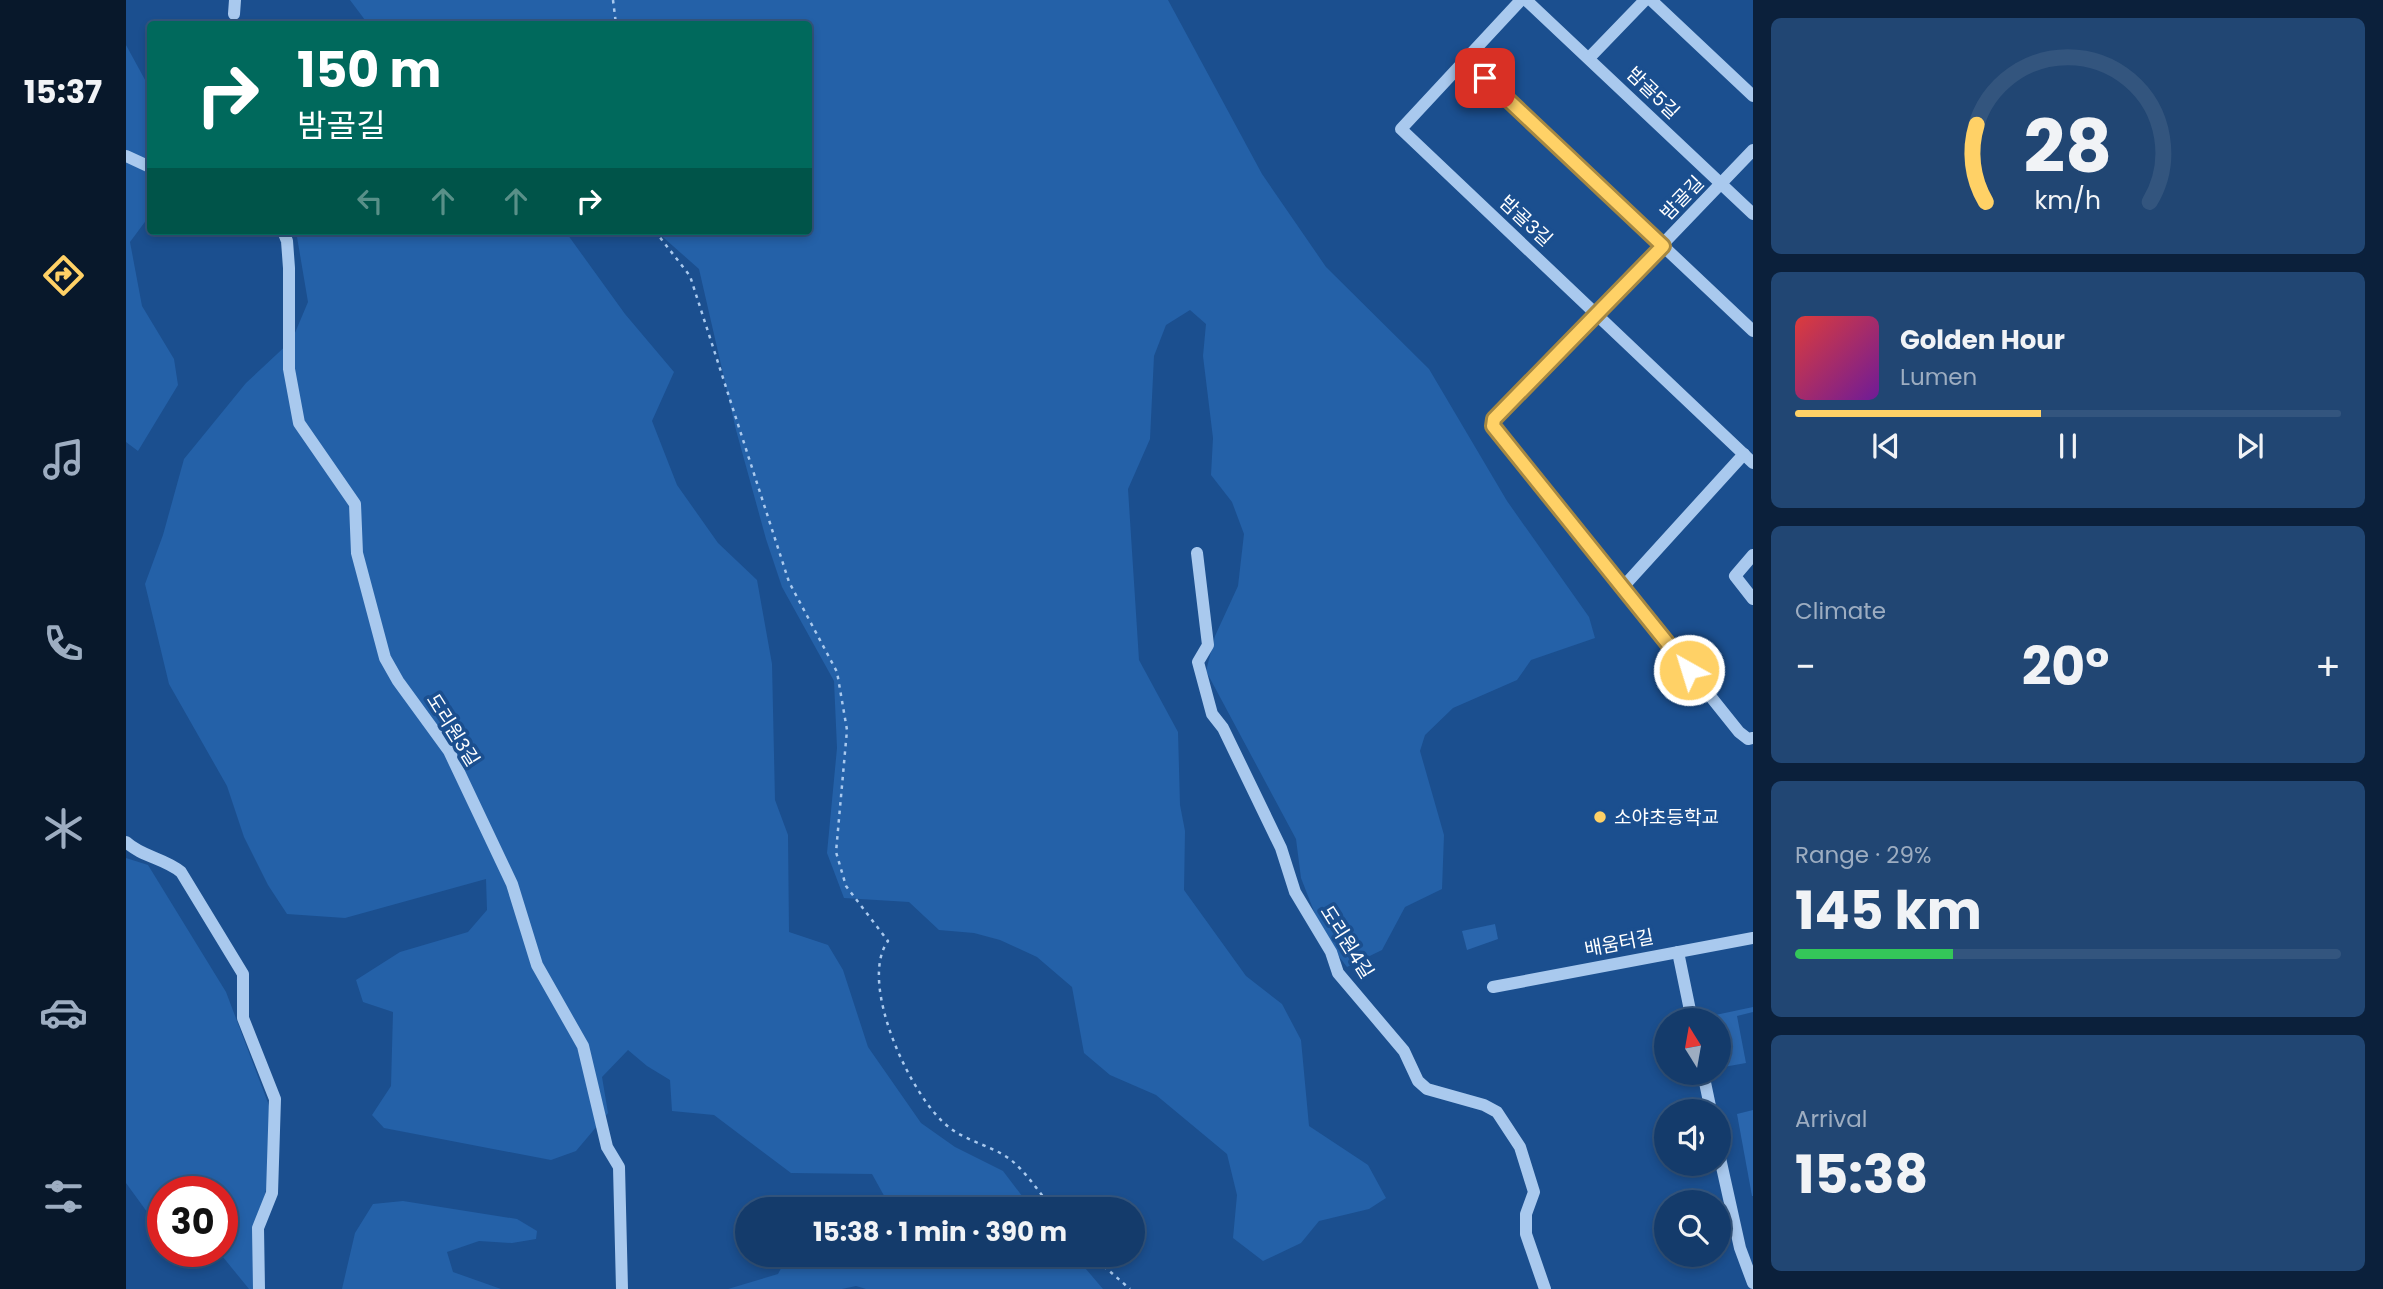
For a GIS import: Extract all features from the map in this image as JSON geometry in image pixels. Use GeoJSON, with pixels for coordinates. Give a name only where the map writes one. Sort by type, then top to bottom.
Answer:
{"type":"FeatureCollection","features":[{"type":"Feature","properties":{"kind":"street"},"geometry":{"type":"LineString","coordinates":[[234,14],[235,0]]}},
{"type":"Feature","properties":{"kind":"street","name":"밤골3길"},"geometry":{"type":"LineString","coordinates":[[1521,0],[1401,129],[1748,458]]}},
{"type":"Feature","properties":{"kind":"street","name":"밤골5길"},"geometry":{"type":"LineString","coordinates":[[1527,0],[1753,214]]}},
{"type":"Feature","properties":{"kind":"street"},"geometry":{"type":"LineString","coordinates":[[1589,58],[1646,0]]}},
{"type":"Feature","properties":{"kind":"street"},"geometry":{"type":"LineString","coordinates":[[1651,0],[1753,96]]}},
{"type":"Feature","properties":{"kind":"street"},"geometry":{"type":"LineString","coordinates":[[1465,59],[1753,331]]}},
{"type":"Feature","properties":{"kind":"street","name":"밤골길"},"geometry":{"type":"LineString","coordinates":[[1753,150],[1494,419],[1493,426],[1738,732],[1748,739],[1753,738]]}},
{"type":"Feature","properties":{"kind":"street"},"geometry":{"type":"LineString","coordinates":[[126,156],[147,166]]}},
{"type":"Feature","properties":{"kind":"street","name":"도리원3길"},"geometry":{"type":"LineString","coordinates":[[285,235],[289,268],[289,369],[299,423],[355,504],[358,552],[385,658],[398,681],[449,751],[512,884],[537,965],[583,1046],[607,1147],[619,1167],[622,1289]]}},
{"type":"Feature","properties":{"kind":"street"},"geometry":{"type":"LineString","coordinates":[[1623,587],[1748,458]]}},
{"type":"Feature","properties":{"kind":"street","name":"도리원4길"},"geometry":{"type":"LineString","coordinates":[[1197,553],[1208,645],[1198,662],[1212,714],[1223,728],[1281,848],[1295,892],[1331,952],[1338,973],[1404,1051],[1418,1081],[1426,1089],[1484,1105],[1497,1112],[1520,1147],[1534,1192],[1527,1214],[1526,1234],[1545,1289]]}},
{"type":"Feature","properties":{"kind":"street"},"geometry":{"type":"LineString","coordinates":[[1753,555],[1735,576],[1753,598]]}},
{"type":"Feature","properties":{"kind":"street"},"geometry":{"type":"LineString","coordinates":[[126,842],[134,850],[170,862],[181,872],[243,974],[243,1018],[275,1099],[272,1193],[258,1228],[259,1289]]}},
{"type":"Feature","properties":{"kind":"street","name":"배움터길"},"geometry":{"type":"LineString","coordinates":[[1493,987],[1753,938]]}},
{"type":"Feature","properties":{"kind":"street"},"geometry":{"type":"LineString","coordinates":[[1678,952],[1690,1008]]}},
{"type":"Feature","properties":{"kind":"street"},"geometry":{"type":"LineString","coordinates":[[1724,1176],[1740,1248],[1753,1283]]}},
{"type":"Feature","properties":{"kind":"path"},"geometry":{"type":"LineString","coordinates":[[613,0],[616,21]]}},
{"type":"Feature","properties":{"kind":"path"},"geometry":{"type":"LineString","coordinates":[[658,235],[690,276],[789,582],[837,673],[848,730],[836,852],[846,886],[888,941],[882,949],[879,984],[891,1039],[926,1101],[948,1128],[1011,1160],[1043,1197]]}},
{"type":"Feature","properties":{"kind":"path"},"geometry":{"type":"LineString","coordinates":[[1105,1267],[1130,1289]]}},
{"type":"Feature","properties":{"kind":"shaded area"},"geometry":{"type":"Polygon","coordinates":[[[350,0],[1168,0],[1262,174],[1326,267],[1429,369],[1507,501],[1589,617],[1595,638],[1531,660],[1517,680],[1453,708],[1425,735],[1420,751],[1444,835],[1442,889],[1405,907],[1382,950],[1347,967],[1324,937],[1301,878],[1296,839],[1206,671],[1215,636],[1238,586],[1244,534],[1232,502],[1211,475],[1213,438],[1203,356],[1206,324],[1190,310],[1166,325],[1154,356],[1150,439],[1128,489],[1139,660],[1178,732],[1180,805],[1185,831],[1184,890],[1246,976],[1282,1004],[1301,1040],[1309,1126],[1368,1165],[1386,1198],[1369,1209],[1319,1221],[1301,1243],[1263,1261],[1233,1238],[1237,1195],[1227,1154],[1156,1095],[1110,1075],[1084,1053],[1072,987],[1037,957],[1000,940],[974,933],[939,930],[909,902],[844,898],[827,853],[837,748],[834,681],[782,587],[766,539],[736,430],[699,269],[661,235],[812,235],[812,21],[366,21],[350,0]]]}},
{"type":"Feature","properties":{"kind":"shaded area"},"geometry":{"type":"Polygon","coordinates":[[[126,45],[147,84],[147,219],[130,242],[142,306],[174,359],[178,385],[138,451],[126,442],[126,45]]]}},
{"type":"Feature","properties":{"kind":"shaded area"},"geometry":{"type":"Polygon","coordinates":[[[297,235],[568,235],[625,314],[674,372],[652,421],[677,485],[718,543],[757,580],[772,664],[775,800],[788,835],[789,932],[828,945],[843,970],[868,1047],[921,1123],[955,1147],[1003,1171],[1023,1197],[885,1197],[872,1174],[791,1173],[714,1115],[672,1111],[670,1080],[628,1050],[602,1077],[608,1113],[576,1151],[551,1160],[384,1128],[372,1115],[391,1086],[393,1012],[363,1002],[356,980],[400,952],[468,932],[487,910],[486,879],[345,918],[287,914],[268,885],[244,837],[227,786],[169,684],[145,584],[163,535],[184,459],[246,383],[292,340],[308,302],[297,235]]]}},
{"type":"Feature","properties":{"kind":"shaded area"},"geometry":{"type":"Polygon","coordinates":[[[126,858],[148,865],[226,992],[279,1132],[262,1207],[254,1289],[249,1289],[231,1267],[238,1267],[238,1176],[147,1176],[147,1212],[126,1183],[126,858]]]}},
{"type":"Feature","properties":{"kind":"shaded area"},"geometry":{"type":"Polygon","coordinates":[[[403,1201],[517,1219],[537,1231],[536,1239],[512,1243],[479,1241],[447,1252],[453,1272],[501,1289],[342,1289],[355,1233],[373,1204],[403,1201]]]}},
{"type":"Feature","properties":{"kind":"shaded area"},"geometry":{"type":"Polygon","coordinates":[[[782,1267],[1084,1267],[1103,1289],[866,1289],[856,1286],[842,1289],[728,1289],[778,1274],[782,1267]]]}},
{"type":"Feature","properties":{"kind":"building"},"geometry":{"type":"Polygon","coordinates":[[[1495,924],[1498,939],[1467,950],[1462,931],[1495,924]]]}},
{"type":"Feature","properties":{"kind":"building"},"geometry":{"type":"Polygon","coordinates":[[[1753,1007],[1753,1012],[1737,1016],[1746,1063],[1731,1066],[1731,1012],[1753,1007]]]}},
{"type":"Feature","properties":{"kind":"building"},"geometry":{"type":"Polygon","coordinates":[[[1753,1110],[1753,1196],[1752,1196],[1737,1114],[1753,1110]]]}},
{"type":"Feature","properties":{"kind":"place","name":"소야초등학교"},"geometry":{"type":"Point","coordinates":[1600,817]}},
{"type":"Feature","properties":{"kind":"route"},"geometry":{"type":"LineString","coordinates":[[1485,78],[1663,246],[1494,419],[1493,426],[1689,670]]}}]}
